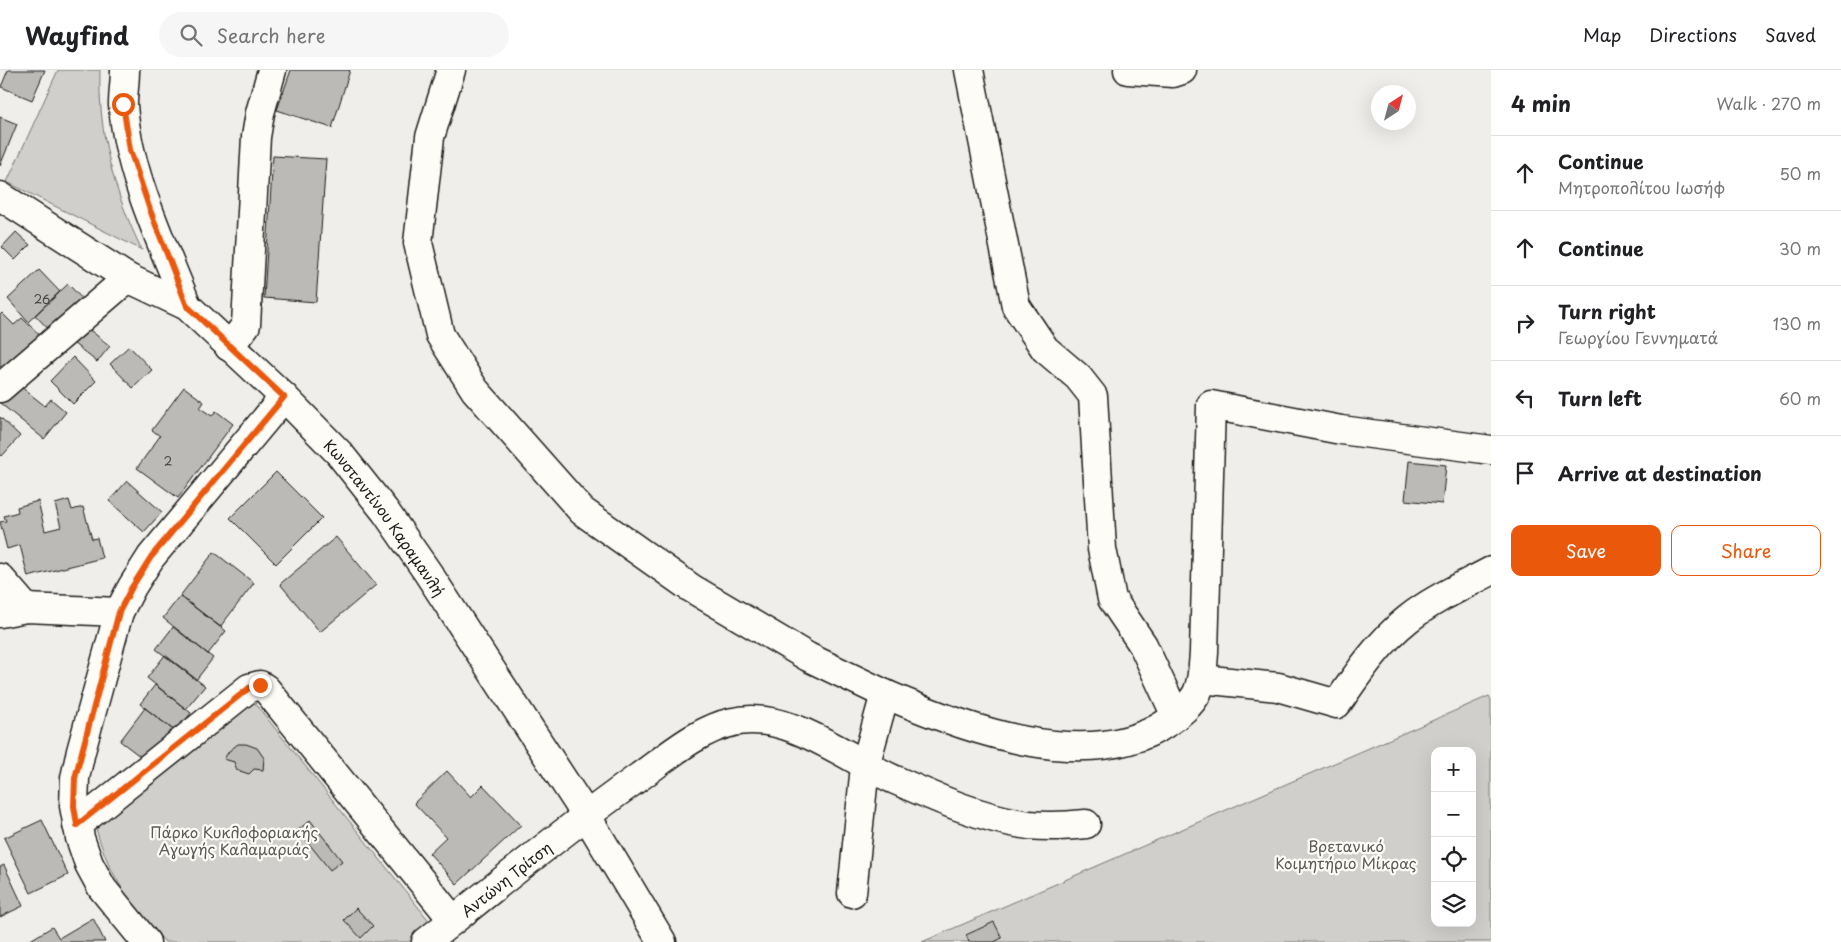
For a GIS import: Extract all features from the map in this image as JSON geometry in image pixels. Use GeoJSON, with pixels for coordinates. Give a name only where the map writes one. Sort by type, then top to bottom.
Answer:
{"type":"FeatureCollection","features":[{"type":"Feature","properties":{"kind":"main road"},"geometry":{"type":"LineString","coordinates":[[125,70],[123,104],[130,150],[150,210],[187,306]]}},
{"type":"Feature","properties":{"kind":"main road"},"geometry":{"type":"LineString","coordinates":[[229,347],[246,325],[256,137],[260,113],[272,70]]}},
{"type":"Feature","properties":{"kind":"main road"},"geometry":{"type":"LineString","coordinates":[[451,70],[430,137],[418,243],[440,335],[475,390],[582,511],[642,555],[722,606],[808,657],[885,694],[934,714],[985,730],[1060,745],[1103,745],[1145,735],[1176,716],[1197,693],[1202,679],[1211,405],[1341,430],[1491,450]]}},
{"type":"Feature","properties":{"kind":"main road"},"geometry":{"type":"LineString","coordinates":[[969,70],[1016,306],[1045,348],[1078,377],[1093,396],[1102,549],[1112,599],[1143,645],[1176,716]]}},
{"type":"Feature","properties":{"kind":"main road"},"geometry":{"type":"LineString","coordinates":[[1128,70],[1173,73],[1182,70]]}},
{"type":"Feature","properties":{"kind":"main road","name":"Κωνσταντίνου Καραμανλή"},"geometry":{"type":"LineString","coordinates":[[0,196],[128,278],[187,306],[284,397],[339,453],[397,527],[586,815],[662,942]]}},
{"type":"Feature","properties":{"kind":"main road"},"geometry":{"type":"LineString","coordinates":[[0,388],[128,278]]}},
{"type":"Feature","properties":{"kind":"main road"},"geometry":{"type":"LineString","coordinates":[[146,942],[102,888],[90,864],[77,825],[74,806],[75,778],[119,612],[151,557],[284,397]]}},
{"type":"Feature","properties":{"kind":"main road"},"geometry":{"type":"LineString","coordinates":[[1202,679],[1278,687],[1337,704],[1368,660],[1409,619],[1431,604],[1491,571]]}},
{"type":"Feature","properties":{"kind":"main road"},"geometry":{"type":"LineString","coordinates":[[0,578],[26,608]]}},
{"type":"Feature","properties":{"kind":"main road"},"geometry":{"type":"LineString","coordinates":[[0,613],[26,608],[119,612]]}},
{"type":"Feature","properties":{"kind":"main road"},"geometry":{"type":"LineString","coordinates":[[77,825],[249,688],[260,685],[266,689],[453,920]]}},
{"type":"Feature","properties":{"kind":"main road"},"geometry":{"type":"LineString","coordinates":[[852,893],[865,766],[885,694]]}},
{"type":"Feature","properties":{"kind":"main road","name":"Αντώνη Τρίτση"},"geometry":{"type":"LineString","coordinates":[[426,942],[586,815],[670,755],[718,726],[734,721],[764,720],[778,723],[818,740],[865,766],[928,794],[998,818],[1029,825],[1086,824]]}},
{"type":"Feature","properties":{"kind":"green space"},"geometry":{"type":"Polygon","coordinates":[[[58,70],[100,70],[102,117],[110,163],[123,207],[142,250],[7,182],[58,70]]]}},
{"type":"Feature","properties":{"kind":"green space","name":"Βρετανικό Κοιμητήριο Μίκρας"},"geometry":{"type":"Polygon","coordinates":[[[1489,696],[1491,700],[1491,942],[922,942],[1489,696]]]}},
{"type":"Feature","properties":{"kind":"green space","name":"Πάρκο Κυκλοφοριακής Αγωγής Καλαμαριάς"},"geometry":{"type":"Polygon","coordinates":[[[250,697],[431,923],[408,942],[165,942],[130,900],[106,857],[94,821],[250,697]]]}},
{"type":"Feature","properties":{"kind":"building"},"geometry":{"type":"Polygon","coordinates":[[[8,70],[45,70],[32,100],[1,87],[8,70]]]}},
{"type":"Feature","properties":{"kind":"building"},"geometry":{"type":"Polygon","coordinates":[[[291,70],[350,70],[332,128],[277,110],[291,70]]]}},
{"type":"Feature","properties":{"kind":"building"},"geometry":{"type":"Polygon","coordinates":[[[0,117],[17,124],[0,166],[0,117]]]}},
{"type":"Feature","properties":{"kind":"building"},"geometry":{"type":"Polygon","coordinates":[[[273,156],[326,159],[316,302],[264,298],[273,156]]]}},
{"type":"Feature","properties":{"kind":"building"},"geometry":{"type":"Polygon","coordinates":[[[16,232],[30,245],[15,260],[2,247],[16,232]]]}},
{"type":"Feature","properties":{"kind":"building"},"geometry":{"type":"Polygon","coordinates":[[[39,270],[60,292],[28,322],[8,299],[39,270]]]}},
{"type":"Feature","properties":{"kind":"building"},"geometry":{"type":"Polygon","coordinates":[[[68,284],[87,304],[54,335],[35,315],[68,284]]]}},
{"type":"Feature","properties":{"kind":"building"},"geometry":{"type":"Polygon","coordinates":[[[2,313],[14,325],[22,318],[43,338],[8,373],[0,366],[0,315],[2,313]]]}},
{"type":"Feature","properties":{"kind":"building"},"geometry":{"type":"Polygon","coordinates":[[[86,327],[110,346],[97,362],[73,343],[86,327]]]}},
{"type":"Feature","properties":{"kind":"building"},"geometry":{"type":"Polygon","coordinates":[[[129,346],[152,370],[133,388],[110,364],[129,346]]]}},
{"type":"Feature","properties":{"kind":"building"},"geometry":{"type":"Polygon","coordinates":[[[73,357],[96,381],[73,404],[50,381],[73,357]]]}},
{"type":"Feature","properties":{"kind":"building"},"geometry":{"type":"Polygon","coordinates":[[[15,382],[45,406],[51,399],[66,412],[44,439],[0,403],[0,400],[15,382]]]}},
{"type":"Feature","properties":{"kind":"building"},"geometry":{"type":"Polygon","coordinates":[[[184,387],[204,402],[200,408],[212,416],[216,411],[233,424],[178,498],[137,468],[160,436],[152,430],[184,387]]]}},
{"type":"Feature","properties":{"kind":"building"},"geometry":{"type":"Polygon","coordinates":[[[0,417],[20,436],[2,456],[0,454],[0,417]]]}},
{"type":"Feature","properties":{"kind":"building"},"geometry":{"type":"Polygon","coordinates":[[[1409,461],[1446,465],[1442,504],[1405,500],[1409,461]]]}},
{"type":"Feature","properties":{"kind":"building"},"geometry":{"type":"Polygon","coordinates":[[[276,472],[322,518],[276,564],[230,518],[276,472]]]}},
{"type":"Feature","properties":{"kind":"building"},"geometry":{"type":"Polygon","coordinates":[[[127,481],[162,512],[144,532],[109,501],[127,481]]]}},
{"type":"Feature","properties":{"kind":"building"},"geometry":{"type":"Polygon","coordinates":[[[69,500],[72,510],[83,507],[92,539],[97,538],[102,558],[28,577],[20,545],[7,549],[0,522],[6,521],[4,516],[18,512],[17,507],[38,501],[45,531],[61,527],[55,504],[69,500]]]}},
{"type":"Feature","properties":{"kind":"building"},"geometry":{"type":"Polygon","coordinates":[[[336,537],[376,585],[320,632],[280,584],[336,537]]]}},
{"type":"Feature","properties":{"kind":"building"},"geometry":{"type":"Polygon","coordinates":[[[214,552],[254,583],[220,627],[180,596],[214,552]]]}},
{"type":"Feature","properties":{"kind":"building"},"geometry":{"type":"Polygon","coordinates":[[[180,596],[226,631],[208,654],[163,618],[180,596]]]}},
{"type":"Feature","properties":{"kind":"building"},"geometry":{"type":"Polygon","coordinates":[[[173,627],[213,658],[196,680],[156,649],[173,627]]]}},
{"type":"Feature","properties":{"kind":"building"},"geometry":{"type":"Polygon","coordinates":[[[165,655],[205,686],[186,709],[147,678],[165,655]]]}},
{"type":"Feature","properties":{"kind":"building"},"geometry":{"type":"Polygon","coordinates":[[[155,685],[191,713],[176,732],[140,704],[155,685]]]}},
{"type":"Feature","properties":{"kind":"building"},"geometry":{"type":"Polygon","coordinates":[[[145,708],[176,732],[168,743],[162,738],[145,760],[120,741],[145,708]]]}},
{"type":"Feature","properties":{"kind":"building"},"geometry":{"type":"Polygon","coordinates":[[[238,744],[246,744],[257,748],[264,758],[263,770],[254,769],[249,774],[237,770],[234,762],[224,759],[229,751],[238,744]]]}},
{"type":"Feature","properties":{"kind":"building"},"geometry":{"type":"Polygon","coordinates":[[[447,771],[471,797],[483,785],[521,825],[457,884],[429,853],[446,837],[414,803],[447,771]]]}},
{"type":"Feature","properties":{"kind":"building"},"geometry":{"type":"Polygon","coordinates":[[[42,820],[68,875],[31,893],[4,838],[42,820]]]}},
{"type":"Feature","properties":{"kind":"building"},"geometry":{"type":"Polygon","coordinates":[[[310,820],[342,861],[330,870],[298,830],[310,820]]]}},
{"type":"Feature","properties":{"kind":"building"},"geometry":{"type":"Polygon","coordinates":[[[4,865],[23,906],[0,917],[0,867],[4,865]]]}},
{"type":"Feature","properties":{"kind":"building"},"geometry":{"type":"Polygon","coordinates":[[[356,908],[373,926],[361,938],[344,920],[356,908]]]}},
{"type":"Feature","properties":{"kind":"building"},"geometry":{"type":"Polygon","coordinates":[[[93,918],[105,942],[27,942],[52,927],[59,938],[93,918]]]}},
{"type":"Feature","properties":{"kind":"building"},"geometry":{"type":"Polygon","coordinates":[[[994,922],[1002,938],[994,942],[969,942],[966,935],[994,922]]]}},
{"type":"Feature","properties":{"kind":"route"},"geometry":{"type":"LineString","coordinates":[[123,104],[130,150],[150,210],[187,306],[284,397],[151,557],[119,612],[90,715],[75,778],[74,806],[77,825],[249,688],[260,685]]}}]}
